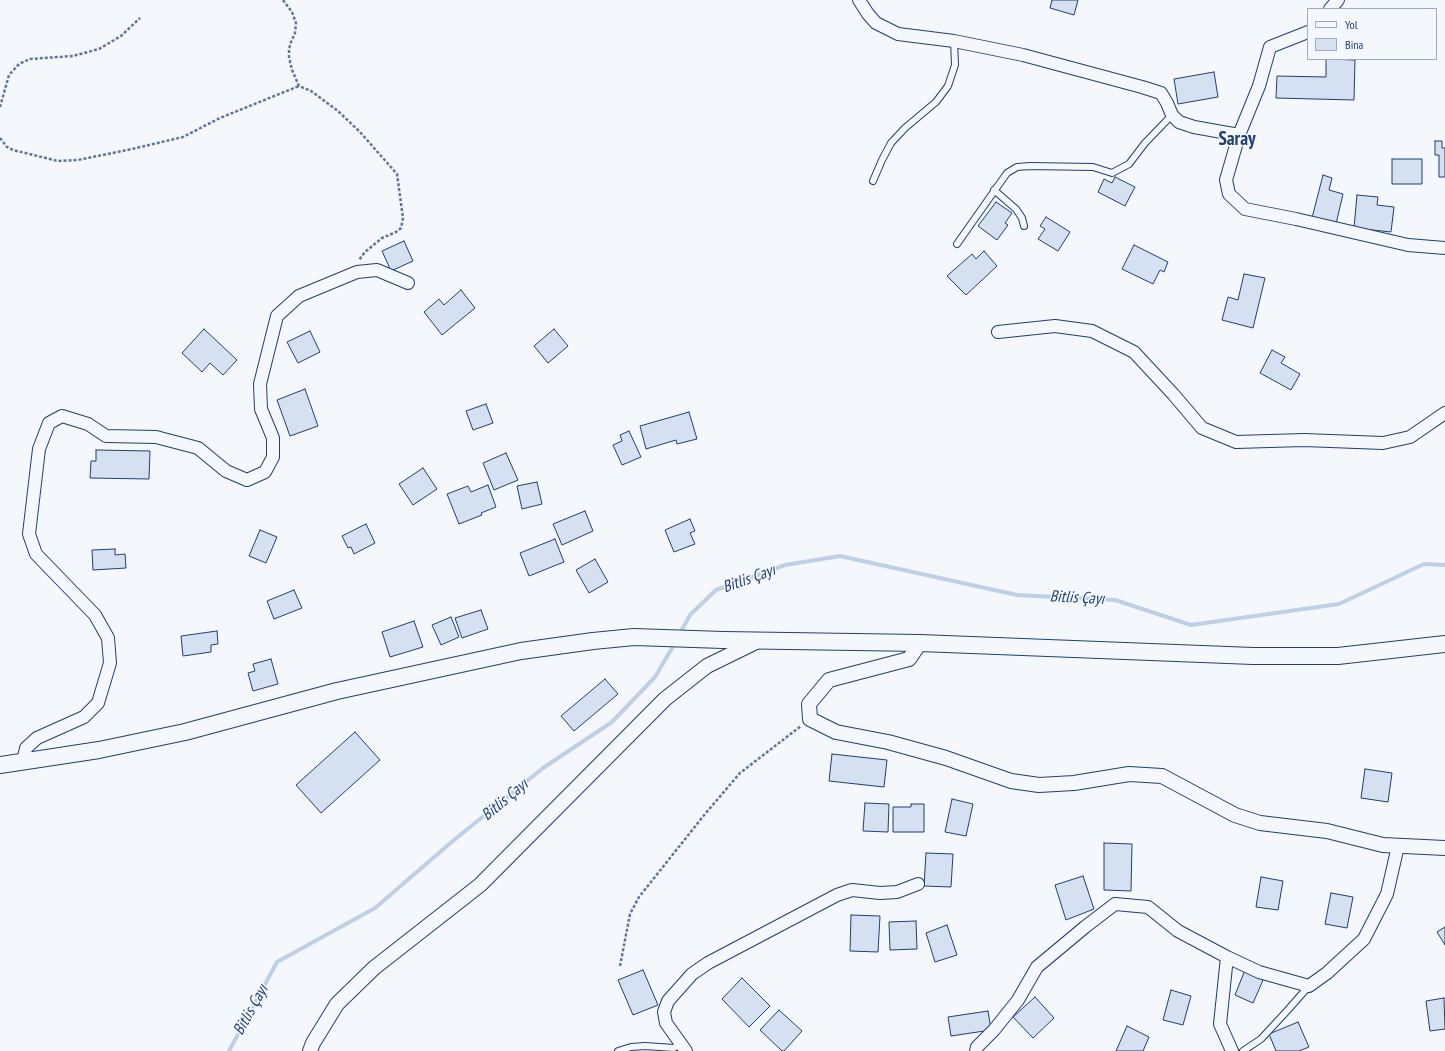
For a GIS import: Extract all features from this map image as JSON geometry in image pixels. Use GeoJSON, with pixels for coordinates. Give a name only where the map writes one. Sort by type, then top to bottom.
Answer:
{"type":"FeatureCollection","features":[{"type":"Feature","properties":{"kind":"main road"},"geometry":{"type":"LineString","coordinates":[[0,766],[99,750],[185,732],[337,691],[521,651],[634,637],[758,641],[920,643],[1253,656],[1338,656],[1445,644]]}},
{"type":"Feature","properties":{"kind":"street"},"geometry":{"type":"LineString","coordinates":[[859,0],[876,23],[898,34],[954,41],[1023,55],[1161,93],[1167,102],[1172,115],[1179,122],[1239,135]]}},
{"type":"Feature","properties":{"kind":"street"},"geometry":{"type":"LineString","coordinates":[[1331,8],[1338,0]]}},
{"type":"Feature","properties":{"kind":"street"},"geometry":{"type":"LineString","coordinates":[[1307,32],[1270,47],[1259,86],[1239,135],[1226,180],[1229,194],[1245,209],[1296,219],[1408,245],[1445,248]]}},
{"type":"Feature","properties":{"kind":"street"},"geometry":{"type":"LineString","coordinates":[[24,762],[26,748],[37,738],[84,717],[98,703],[110,663],[108,638],[95,615],[36,554],[30,534],[39,449],[49,424],[62,416],[88,424],[106,436],[156,437],[198,448],[226,471],[247,480],[265,472],[273,457],[273,438],[261,409],[260,384],[277,316],[299,296],[357,272],[377,270],[408,283]]}},
{"type":"Feature","properties":{"kind":"street"},"geometry":{"type":"LineString","coordinates":[[998,332],[1055,326],[1092,331],[1134,352],[1174,394],[1202,428],[1236,442],[1304,440],[1382,443],[1410,437],[1445,413]]}},
{"type":"Feature","properties":{"kind":"street"},"geometry":{"type":"LineString","coordinates":[[310,1051],[313,1043],[337,1004],[374,968],[480,886],[665,699],[706,666],[758,641]]}},
{"type":"Feature","properties":{"kind":"street"},"geometry":{"type":"LineString","coordinates":[[920,643],[909,659],[829,680],[809,704],[810,719],[836,732],[888,742],[946,758],[1011,781],[1039,785],[1074,783],[1129,774],[1162,776],[1234,815],[1260,823],[1327,831],[1383,845],[1445,848]]}},
{"type":"Feature","properties":{"kind":"street"},"geometry":{"type":"LineString","coordinates":[[976,1051],[977,1047],[994,1030],[1018,1000],[1036,967],[1115,904],[1148,907],[1178,931],[1226,957],[1259,972],[1309,986],[1328,973],[1364,939],[1387,894],[1398,846]]}},
{"type":"Feature","properties":{"kind":"street"},"geometry":{"type":"LineString","coordinates":[[683,1047],[666,1023],[664,1012],[668,1001],[692,974],[708,963],[837,895],[852,890],[880,893],[897,892],[918,884]]}},
{"type":"Feature","properties":{"kind":"street"},"geometry":{"type":"LineString","coordinates":[[1226,957],[1220,1024],[1232,1051]]}},
{"type":"Feature","properties":{"kind":"lane"},"geometry":{"type":"LineString","coordinates":[[873,180],[891,143],[905,128],[936,102],[948,86],[955,66],[954,41]]}},
{"type":"Feature","properties":{"kind":"lane"},"geometry":{"type":"LineString","coordinates":[[957,244],[1006,173],[1016,167],[1093,167],[1112,173],[1121,169],[1135,159],[1145,143],[1172,115]]}},
{"type":"Feature","properties":{"kind":"lane"},"geometry":{"type":"LineString","coordinates":[[994,190],[1016,209],[1022,218],[1024,226]]}},
{"type":"Feature","properties":{"kind":"lane"},"geometry":{"type":"LineString","coordinates":[[1243,1051],[1261,1039],[1309,986]]}},
{"type":"Feature","properties":{"kind":"lane"},"geometry":{"type":"LineString","coordinates":[[618,1051],[631,1047],[645,1046],[674,1048],[683,1047]]}},
{"type":"Feature","properties":{"kind":"path"},"geometry":{"type":"LineString","coordinates":[[283,0],[292,12],[296,23],[295,33],[289,50],[289,57],[292,70],[299,86],[311,91],[338,110],[360,132],[397,174],[403,218],[400,228],[396,232],[382,238],[365,252],[358,262],[357,272]]}},
{"type":"Feature","properties":{"kind":"path"},"geometry":{"type":"LineString","coordinates":[[0,107],[9,74],[19,64],[30,59],[73,56],[99,49],[121,36],[140,18]]}},
{"type":"Feature","properties":{"kind":"path"},"geometry":{"type":"LineString","coordinates":[[0,138],[7,147],[13,150],[58,161],[78,160],[183,137],[227,115],[299,86]]}},
{"type":"Feature","properties":{"kind":"path"},"geometry":{"type":"LineString","coordinates":[[620,966],[630,914],[639,897],[705,814],[740,773],[810,719]]}},
{"type":"Feature","properties":{"kind":"building"},"geometry":{"type":"Polygon","coordinates":[[[1052,0],[1078,0],[1074,15],[1050,8],[1052,0]]]}},
{"type":"Feature","properties":{"kind":"building"},"geometry":{"type":"Polygon","coordinates":[[[1326,60],[1355,60],[1354,100],[1276,98],[1277,76],[1326,77],[1326,60]]]}},
{"type":"Feature","properties":{"kind":"building"},"geometry":{"type":"Polygon","coordinates":[[[1214,72],[1218,97],[1178,104],[1174,79],[1214,72]]]}},
{"type":"Feature","properties":{"kind":"building"},"geometry":{"type":"Polygon","coordinates":[[[1435,141],[1442,141],[1442,148],[1445,148],[1445,177],[1439,177],[1439,155],[1435,155],[1435,141]]]}},
{"type":"Feature","properties":{"kind":"building"},"geometry":{"type":"Polygon","coordinates":[[[1392,159],[1422,159],[1422,184],[1392,184],[1392,159]]]}},
{"type":"Feature","properties":{"kind":"building"},"geometry":{"type":"Polygon","coordinates":[[[1323,175],[1332,178],[1329,190],[1343,194],[1336,224],[1312,218],[1323,175]]]}},
{"type":"Feature","properties":{"kind":"building"},"geometry":{"type":"Polygon","coordinates":[[[1115,177],[1135,187],[1125,206],[1098,192],[1104,179],[1112,183],[1115,177]]]}},
{"type":"Feature","properties":{"kind":"building"},"geometry":{"type":"Polygon","coordinates":[[[1357,195],[1378,197],[1377,205],[1394,207],[1391,232],[1354,228],[1357,195]]]}},
{"type":"Feature","properties":{"kind":"building"},"geometry":{"type":"Polygon","coordinates":[[[996,202],[1012,213],[1005,223],[1008,225],[997,240],[978,226],[996,202]]]}},
{"type":"Feature","properties":{"kind":"building"},"geometry":{"type":"Polygon","coordinates":[[[1046,217],[1070,232],[1058,251],[1038,239],[1045,229],[1040,226],[1046,217]]]}},
{"type":"Feature","properties":{"kind":"building"},"geometry":{"type":"Polygon","coordinates":[[[404,241],[413,261],[391,271],[382,251],[404,241]]]}},
{"type":"Feature","properties":{"kind":"building"},"geometry":{"type":"Polygon","coordinates":[[[1134,245],[1168,262],[1164,272],[1160,270],[1153,284],[1122,269],[1134,245]]]}},
{"type":"Feature","properties":{"kind":"building"},"geometry":{"type":"Polygon","coordinates":[[[984,251],[997,266],[966,295],[947,276],[972,254],[976,259],[984,251]]]}},
{"type":"Feature","properties":{"kind":"building"},"geometry":{"type":"Polygon","coordinates":[[[1244,274],[1265,278],[1253,328],[1222,320],[1228,297],[1238,300],[1244,274]]]}},
{"type":"Feature","properties":{"kind":"building"},"geometry":{"type":"Polygon","coordinates":[[[461,290],[475,308],[442,335],[424,312],[439,299],[444,305],[461,290]]]}},
{"type":"Feature","properties":{"kind":"building"},"geometry":{"type":"Polygon","coordinates":[[[204,329],[237,360],[223,375],[210,363],[202,372],[182,353],[204,329]]]}},
{"type":"Feature","properties":{"kind":"building"},"geometry":{"type":"Polygon","coordinates":[[[554,329],[568,346],[548,363],[534,346],[554,329]]]}},
{"type":"Feature","properties":{"kind":"building"},"geometry":{"type":"Polygon","coordinates":[[[310,331],[320,352],[298,363],[287,342],[310,331]]]}},
{"type":"Feature","properties":{"kind":"building"},"geometry":{"type":"Polygon","coordinates":[[[1272,350],[1285,357],[1281,363],[1300,374],[1291,390],[1260,373],[1272,350]]]}},
{"type":"Feature","properties":{"kind":"building"},"geometry":{"type":"Polygon","coordinates":[[[305,389],[318,426],[290,436],[277,400],[305,389]]]}},
{"type":"Feature","properties":{"kind":"building"},"geometry":{"type":"Polygon","coordinates":[[[486,404],[493,423],[473,430],[466,411],[486,404]]]}},
{"type":"Feature","properties":{"kind":"building"},"geometry":{"type":"Polygon","coordinates":[[[689,412],[697,439],[677,444],[676,440],[646,449],[640,426],[689,412]]]}},
{"type":"Feature","properties":{"kind":"building"},"geometry":{"type":"Polygon","coordinates":[[[629,431],[641,457],[622,465],[613,445],[622,441],[620,435],[629,431]]]}},
{"type":"Feature","properties":{"kind":"building"},"geometry":{"type":"Polygon","coordinates":[[[96,450],[150,451],[149,479],[90,478],[91,461],[96,461],[96,450]]]}},
{"type":"Feature","properties":{"kind":"building"},"geometry":{"type":"Polygon","coordinates":[[[506,453],[518,480],[494,490],[483,463],[506,453]]]}},
{"type":"Feature","properties":{"kind":"building"},"geometry":{"type":"Polygon","coordinates":[[[423,468],[437,489],[413,505],[399,484],[423,468]]]}},
{"type":"Feature","properties":{"kind":"building"},"geometry":{"type":"Polygon","coordinates":[[[537,482],[542,504],[522,509],[517,486],[537,482]]]}},
{"type":"Feature","properties":{"kind":"building"},"geometry":{"type":"Polygon","coordinates":[[[488,485],[496,507],[481,513],[482,515],[459,524],[447,494],[468,486],[471,492],[488,485]]]}},
{"type":"Feature","properties":{"kind":"building"},"geometry":{"type":"Polygon","coordinates":[[[585,511],[593,531],[562,545],[553,524],[585,511]]]}},
{"type":"Feature","properties":{"kind":"building"},"geometry":{"type":"Polygon","coordinates":[[[690,519],[695,531],[690,533],[695,544],[674,552],[665,530],[690,519]]]}},
{"type":"Feature","properties":{"kind":"building"},"geometry":{"type":"Polygon","coordinates":[[[366,524],[375,543],[354,554],[351,547],[348,548],[342,536],[366,524]]]}},
{"type":"Feature","properties":{"kind":"building"},"geometry":{"type":"Polygon","coordinates":[[[260,530],[277,537],[266,563],[249,556],[260,530]]]}},
{"type":"Feature","properties":{"kind":"building"},"geometry":{"type":"Polygon","coordinates":[[[555,539],[564,562],[529,576],[520,553],[555,539]]]}},
{"type":"Feature","properties":{"kind":"building"},"geometry":{"type":"Polygon","coordinates":[[[115,549],[115,555],[125,554],[126,568],[93,570],[92,550],[115,549]]]}},
{"type":"Feature","properties":{"kind":"building"},"geometry":{"type":"Polygon","coordinates":[[[595,559],[608,582],[589,593],[576,570],[595,559]]]}},
{"type":"Feature","properties":{"kind":"building"},"geometry":{"type":"Polygon","coordinates":[[[294,590],[302,608],[274,619],[267,601],[294,590]]]}},
{"type":"Feature","properties":{"kind":"building"},"geometry":{"type":"Polygon","coordinates":[[[481,610],[488,629],[462,638],[455,618],[481,610]]]}},
{"type":"Feature","properties":{"kind":"building"},"geometry":{"type":"Polygon","coordinates":[[[451,617],[459,637],[441,645],[432,625],[451,617]]]}},
{"type":"Feature","properties":{"kind":"building"},"geometry":{"type":"Polygon","coordinates":[[[414,621],[423,647],[390,657],[382,632],[414,621]]]}},
{"type":"Feature","properties":{"kind":"building"},"geometry":{"type":"Polygon","coordinates":[[[217,631],[218,644],[211,645],[211,652],[183,656],[181,636],[217,631]]]}},
{"type":"Feature","properties":{"kind":"building"},"geometry":{"type":"Polygon","coordinates":[[[271,659],[278,684],[253,691],[248,673],[255,671],[253,664],[271,659]]]}},
{"type":"Feature","properties":{"kind":"building"},"geometry":{"type":"Polygon","coordinates":[[[605,679],[618,694],[574,731],[561,716],[605,679]]]}},
{"type":"Feature","properties":{"kind":"building"},"geometry":{"type":"Polygon","coordinates":[[[355,732],[380,760],[321,813],[296,785],[355,732]]]}},
{"type":"Feature","properties":{"kind":"building"},"geometry":{"type":"Polygon","coordinates":[[[832,754],[887,760],[884,787],[829,781],[832,754]]]}},
{"type":"Feature","properties":{"kind":"building"},"geometry":{"type":"Polygon","coordinates":[[[1365,769],[1392,773],[1388,802],[1361,798],[1365,769]]]}},
{"type":"Feature","properties":{"kind":"building"},"geometry":{"type":"Polygon","coordinates":[[[952,799],[973,804],[966,836],[945,832],[952,799]]]}},
{"type":"Feature","properties":{"kind":"building"},"geometry":{"type":"Polygon","coordinates":[[[865,803],[889,804],[888,832],[863,831],[865,803]]]}},
{"type":"Feature","properties":{"kind":"building"},"geometry":{"type":"Polygon","coordinates":[[[911,804],[924,804],[924,832],[893,832],[893,807],[911,807],[911,804]]]}},
{"type":"Feature","properties":{"kind":"building"},"geometry":{"type":"Polygon","coordinates":[[[1104,843],[1132,844],[1131,891],[1104,890],[1104,843]]]}},
{"type":"Feature","properties":{"kind":"building"},"geometry":{"type":"Polygon","coordinates":[[[926,853],[953,854],[951,887],[924,886],[926,853]]]}},
{"type":"Feature","properties":{"kind":"building"},"geometry":{"type":"Polygon","coordinates":[[[1083,876],[1094,909],[1066,920],[1055,885],[1083,876]]]}},
{"type":"Feature","properties":{"kind":"building"},"geometry":{"type":"Polygon","coordinates":[[[1261,877],[1283,881],[1278,910],[1256,907],[1261,877]]]}},
{"type":"Feature","properties":{"kind":"building"},"geometry":{"type":"Polygon","coordinates":[[[1331,893],[1353,897],[1347,928],[1325,924],[1331,893]]]}},
{"type":"Feature","properties":{"kind":"building"},"geometry":{"type":"Polygon","coordinates":[[[851,915],[880,916],[878,952],[850,951],[851,915]]]}},
{"type":"Feature","properties":{"kind":"building"},"geometry":{"type":"Polygon","coordinates":[[[916,921],[917,949],[890,950],[889,922],[916,921]]]}},
{"type":"Feature","properties":{"kind":"building"},"geometry":{"type":"Polygon","coordinates":[[[947,925],[957,955],[935,962],[926,933],[947,925]]]}},
{"type":"Feature","properties":{"kind":"building"},"geometry":{"type":"Polygon","coordinates":[[[1445,927],[1445,945],[1437,932],[1445,927]]]}},
{"type":"Feature","properties":{"kind":"building"},"geometry":{"type":"Polygon","coordinates":[[[643,970],[658,1005],[633,1015],[618,980],[643,970]]]}},
{"type":"Feature","properties":{"kind":"building"},"geometry":{"type":"Polygon","coordinates":[[[1245,970],[1264,978],[1253,1003],[1235,995],[1245,970]]]}},
{"type":"Feature","properties":{"kind":"building"},"geometry":{"type":"Polygon","coordinates":[[[742,978],[770,1006],[749,1027],[722,999],[742,978]]]}},
{"type":"Feature","properties":{"kind":"building"},"geometry":{"type":"Polygon","coordinates":[[[1171,990],[1191,996],[1183,1025],[1163,1020],[1171,990]]]}},
{"type":"Feature","properties":{"kind":"building"},"geometry":{"type":"Polygon","coordinates":[[[1035,997],[1054,1018],[1033,1038],[1013,1017],[1035,997]]]}},
{"type":"Feature","properties":{"kind":"building"},"geometry":{"type":"Polygon","coordinates":[[[1444,998],[1445,1029],[1430,1031],[1426,1001],[1444,998]]]}},
{"type":"Feature","properties":{"kind":"building"},"geometry":{"type":"Polygon","coordinates":[[[779,1010],[802,1031],[784,1051],[782,1051],[760,1030],[779,1010]]]}},
{"type":"Feature","properties":{"kind":"building"},"geometry":{"type":"Polygon","coordinates":[[[988,1011],[991,1030],[951,1036],[948,1017],[988,1011]]]}},
{"type":"Feature","properties":{"kind":"building"},"geometry":{"type":"Polygon","coordinates":[[[1298,1022],[1309,1047],[1299,1051],[1276,1051],[1269,1034],[1298,1022]]]}},
{"type":"Feature","properties":{"kind":"building"},"geometry":{"type":"Polygon","coordinates":[[[1127,1026],[1149,1037],[1143,1051],[1116,1051],[1127,1026]]]}},
{"type":"Feature","properties":{"kind":"waterway","name":"Bitlis Çayı"},"geometry":{"type":"LineString","coordinates":[[679,635],[690,615],[716,590],[785,565],[840,556],[1017,595],[1115,600],[1191,625],[1339,604],[1424,564],[1445,565]]}},
{"type":"Feature","properties":{"kind":"waterway","name":"Bitlis Çayı"},"geometry":{"type":"LineString","coordinates":[[229,1051],[277,962],[375,908],[454,840],[543,768],[612,722],[655,677],[675,643]]}},
{"type":"Feature","properties":{"kind":"district","name":"Saray"},"geometry":{"type":"Point","coordinates":[1237,140]}}]}
